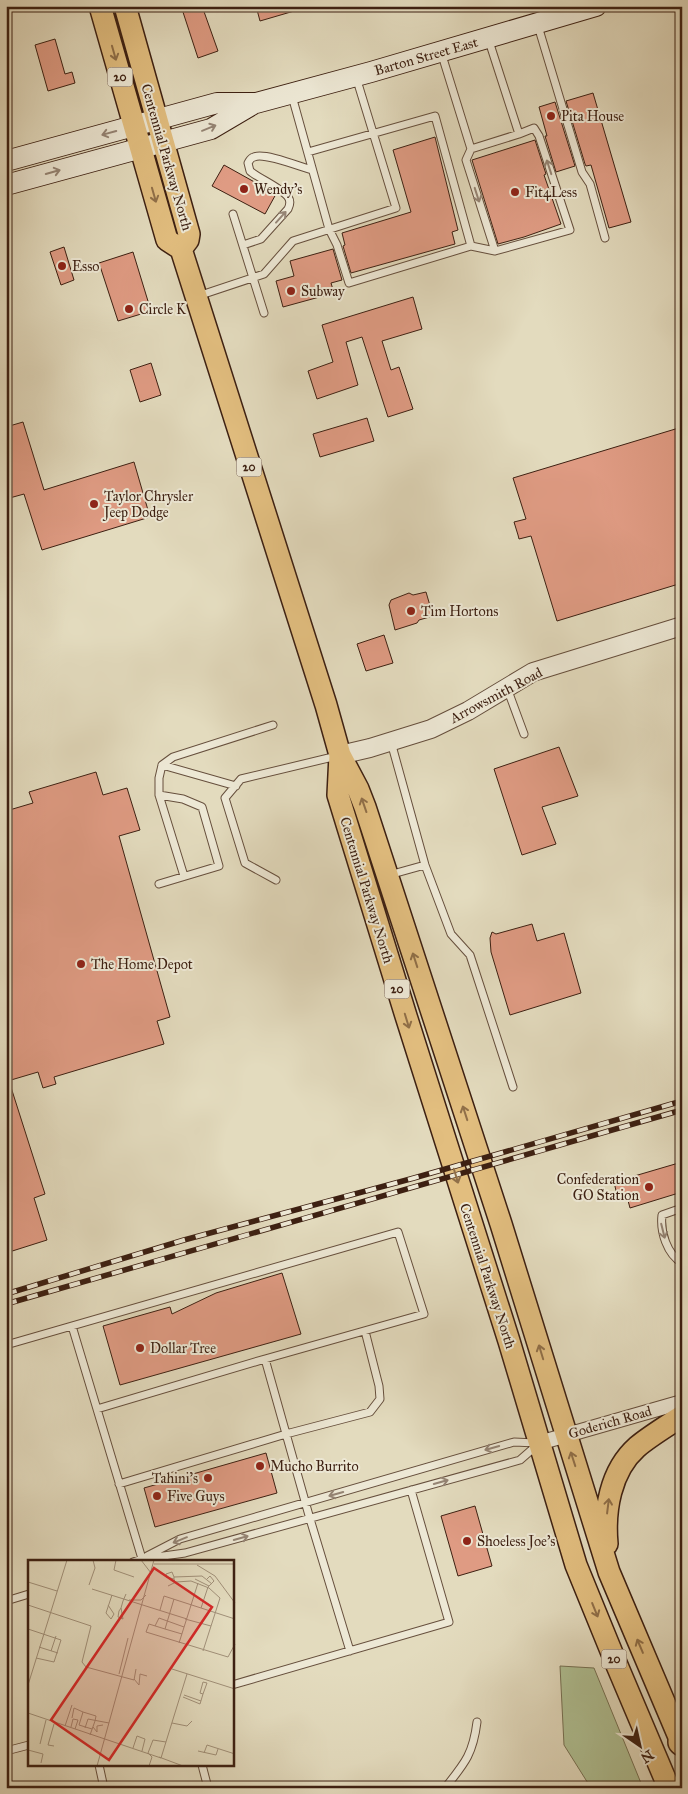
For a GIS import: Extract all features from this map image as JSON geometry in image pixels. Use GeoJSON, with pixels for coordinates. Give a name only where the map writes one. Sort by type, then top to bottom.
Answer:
{"type":"FeatureCollection","features":[{"type":"Feature","properties":{"kind":"main road","name":"Centennial Parkway North"},"geometry":{"type":"LineString","coordinates":[[100,6],[167,240],[181,249],[326,705],[340,755],[358,789],[387,876],[501,1224],[609,1572],[681,1743]]}},
{"type":"Feature","properties":{"kind":"main road","name":"Centennial Parkway North"},"geometry":{"type":"LineString","coordinates":[[124,6],[189,234],[188,240],[181,249]]}},
{"type":"Feature","properties":{"kind":"main road","name":"Barton Street East"},"geometry":{"type":"LineString","coordinates":[[6,185],[211,129],[256,103],[441,52],[596,6]]}},
{"type":"Feature","properties":{"kind":"main road","name":"Barton Street East"},"geometry":{"type":"LineString","coordinates":[[6,161],[217,104],[256,103]]}},
{"type":"Feature","properties":{"kind":"main road","name":"Centennial Parkway North"},"geometry":{"type":"LineString","coordinates":[[340,755],[338,795],[411,1035],[509,1341],[576,1565],[670,1788]]}},
{"type":"Feature","properties":{"kind":"main road"},"geometry":{"type":"LineString","coordinates":[[609,1572],[605,1525],[608,1499],[621,1466],[636,1448],[682,1416]]}},
{"type":"Feature","properties":{"kind":"street","name":"Arrowsmith Road"},"geometry":{"type":"LineString","coordinates":[[340,755],[391,742],[431,729],[468,712],[533,672],[682,626]]}},
{"type":"Feature","properties":{"kind":"street","name":"Goderich Road"},"geometry":{"type":"LineString","coordinates":[[539,1443],[682,1402]]}},
{"type":"Feature","properties":{"kind":"lane"},"geometry":{"type":"LineString","coordinates":[[537,23],[582,172],[590,184],[605,238]]}},
{"type":"Feature","properties":{"kind":"lane"},"geometry":{"type":"LineString","coordinates":[[488,38],[518,134]]}},
{"type":"Feature","properties":{"kind":"lane"},"geometry":{"type":"LineString","coordinates":[[441,52],[471,149],[466,160],[495,251]]}},
{"type":"Feature","properties":{"kind":"lane"},"geometry":{"type":"LineString","coordinates":[[195,297],[264,274],[294,241],[396,208],[356,76]]}},
{"type":"Feature","properties":{"kind":"lane"},"geometry":{"type":"LineString","coordinates":[[291,93],[329,229],[337,245],[349,283],[471,246],[495,251],[570,230],[539,136],[534,128],[471,149]]}},
{"type":"Feature","properties":{"kind":"lane"},"geometry":{"type":"LineString","coordinates":[[308,152],[435,116],[471,246]]}},
{"type":"Feature","properties":{"kind":"lane"},"geometry":{"type":"LineString","coordinates":[[243,245],[262,238],[290,205],[290,200],[285,193],[250,171],[248,163],[251,159],[254,156],[267,157],[312,170]]}},
{"type":"Feature","properties":{"kind":"lane"},"geometry":{"type":"LineString","coordinates":[[233,214],[264,313]]}},
{"type":"Feature","properties":{"kind":"lane"},"geometry":{"type":"LineString","coordinates":[[507,688],[524,734]]}},
{"type":"Feature","properties":{"kind":"lane"},"geometry":{"type":"LineString","coordinates":[[184,876],[159,794],[158,778],[162,765],[173,757],[273,725]]}},
{"type":"Feature","properties":{"kind":"lane"},"geometry":{"type":"LineString","coordinates":[[391,742],[425,865],[451,934],[470,955],[513,1087]]}},
{"type":"Feature","properties":{"kind":"lane"},"geometry":{"type":"LineString","coordinates":[[276,880],[245,863],[225,798],[241,779],[340,755]]}},
{"type":"Feature","properties":{"kind":"lane"},"geometry":{"type":"LineString","coordinates":[[162,765],[236,786]]}},
{"type":"Feature","properties":{"kind":"lane"},"geometry":{"type":"LineString","coordinates":[[159,794],[183,799],[202,806],[219,866],[159,884]]}},
{"type":"Feature","properties":{"kind":"lane"},"geometry":{"type":"LineString","coordinates":[[387,876],[425,865]]}},
{"type":"Feature","properties":{"kind":"lane"},"geometry":{"type":"LineString","coordinates":[[682,1208],[662,1215],[661,1222],[668,1250],[674,1258],[682,1263]]}},
{"type":"Feature","properties":{"kind":"lane"},"geometry":{"type":"LineString","coordinates":[[6,1345],[398,1232],[424,1314],[97,1409]]}},
{"type":"Feature","properties":{"kind":"lane"},"geometry":{"type":"LineString","coordinates":[[72,1326],[143,1560]]}},
{"type":"Feature","properties":{"kind":"lane"},"geometry":{"type":"LineString","coordinates":[[119,1484],[286,1434],[370,1412],[380,1399],[379,1386],[365,1331]]}},
{"type":"Feature","properties":{"kind":"lane"},"geometry":{"type":"LineString","coordinates":[[266,1359],[305,1502],[350,1651]]}},
{"type":"Feature","properties":{"kind":"lane"},"geometry":{"type":"LineString","coordinates":[[143,1560],[180,1539],[305,1502],[514,1442],[539,1443]]}},
{"type":"Feature","properties":{"kind":"lane"},"geometry":{"type":"LineString","coordinates":[[143,1560],[185,1553],[520,1460],[539,1443]]}},
{"type":"Feature","properties":{"kind":"lane"},"geometry":{"type":"LineString","coordinates":[[234,1684],[449,1622],[411,1490]]}},
{"type":"Feature","properties":{"kind":"lane"},"geometry":{"type":"LineString","coordinates":[[6,1600],[28,1594]]}},
{"type":"Feature","properties":{"kind":"lane"},"geometry":{"type":"LineString","coordinates":[[445,1788],[462,1768],[472,1751],[477,1722]]}},
{"type":"Feature","properties":{"kind":"lane"},"geometry":{"type":"LineString","coordinates":[[6,1751],[28,1745]]}},
{"type":"Feature","properties":{"kind":"lane"},"geometry":{"type":"LineString","coordinates":[[99,1766],[104,1788]]}},
{"type":"Feature","properties":{"kind":"lane"},"geometry":{"type":"LineString","coordinates":[[202,1766],[208,1788]]}},
{"type":"Feature","properties":{"kind":"green space"},"geometry":{"type":"Polygon","coordinates":[[[560,1666],[594,1668],[643,1788],[591,1788],[564,1745],[560,1666]]]}},
{"type":"Feature","properties":{"kind":"building"},"geometry":{"type":"Polygon","coordinates":[[[181,6],[202,6],[218,51],[198,58],[181,6]]]}},
{"type":"Feature","properties":{"kind":"building"},"geometry":{"type":"Polygon","coordinates":[[[256,6],[300,6],[301,9],[260,21],[256,6]]]}},
{"type":"Feature","properties":{"kind":"building"},"geometry":{"type":"Polygon","coordinates":[[[55,39],[65,74],[72,72],[75,83],[48,91],[35,45],[55,39]]]}},
{"type":"Feature","properties":{"kind":"building"},"geometry":{"type":"Polygon","coordinates":[[[593,93],[631,222],[609,228],[591,165],[586,166],[585,164],[566,101],[593,93]]]}},
{"type":"Feature","properties":{"kind":"building"},"geometry":{"type":"Polygon","coordinates":[[[555,102],[575,166],[556,172],[545,136],[547,136],[539,107],[555,102]]]}},
{"type":"Feature","properties":{"kind":"building"},"geometry":{"type":"Polygon","coordinates":[[[435,137],[458,230],[452,232],[455,244],[351,273],[343,246],[345,245],[342,233],[411,212],[393,150],[435,137]]]}},
{"type":"Feature","properties":{"kind":"building","name":"Fit4Less"},"geometry":{"type":"Polygon","coordinates":[[[535,140],[546,174],[544,175],[561,224],[498,244],[472,160],[535,140]]]}},
{"type":"Feature","properties":{"kind":"building","name":"Wendy's"},"geometry":{"type":"Polygon","coordinates":[[[224,165],[276,194],[265,214],[212,186],[224,165]]]}},
{"type":"Feature","properties":{"kind":"building","name":"Esso"},"geometry":{"type":"Polygon","coordinates":[[[64,247],[74,280],[61,285],[50,252],[64,247]]]}},
{"type":"Feature","properties":{"kind":"building"},"geometry":{"type":"Polygon","coordinates":[[[333,249],[342,280],[331,283],[334,293],[283,307],[276,281],[294,276],[290,261],[333,249]]]}},
{"type":"Feature","properties":{"kind":"building"},"geometry":{"type":"Polygon","coordinates":[[[133,252],[151,311],[118,321],[99,263],[133,252]]]}},
{"type":"Feature","properties":{"kind":"building"},"geometry":{"type":"Polygon","coordinates":[[[413,297],[422,329],[382,341],[391,370],[399,367],[413,409],[388,417],[362,337],[346,342],[358,385],[317,399],[308,371],[333,362],[322,325],[413,297]]]}},
{"type":"Feature","properties":{"kind":"building"},"geometry":{"type":"Polygon","coordinates":[[[151,363],[161,395],[140,402],[130,370],[151,363]]]}},
{"type":"Feature","properties":{"kind":"building"},"geometry":{"type":"Polygon","coordinates":[[[367,418],[374,441],[320,457],[313,434],[367,418]]]}},
{"type":"Feature","properties":{"kind":"building"},"geometry":{"type":"Polygon","coordinates":[[[23,422],[44,490],[134,462],[150,517],[42,550],[24,494],[6,499],[6,427],[23,422]]]}},
{"type":"Feature","properties":{"kind":"building"},"geometry":{"type":"Polygon","coordinates":[[[682,427],[682,583],[557,621],[531,536],[519,539],[514,522],[526,519],[513,478],[682,427]]]}},
{"type":"Feature","properties":{"kind":"building","name":"Tim Hortons"},"geometry":{"type":"Polygon","coordinates":[[[426,592],[433,616],[395,630],[389,605],[391,600],[409,593],[413,595],[426,592]]]}},
{"type":"Feature","properties":{"kind":"building"},"geometry":{"type":"Polygon","coordinates":[[[384,635],[393,663],[366,671],[357,644],[384,635]]]}},
{"type":"Feature","properties":{"kind":"building"},"geometry":{"type":"Polygon","coordinates":[[[559,747],[578,796],[542,807],[556,844],[522,855],[494,769],[559,747]]]}},
{"type":"Feature","properties":{"kind":"building","name":"The Home Depot"},"geometry":{"type":"Polygon","coordinates":[[[96,772],[103,795],[127,788],[140,830],[119,836],[170,1017],[157,1021],[164,1044],[54,1077],[56,1084],[43,1088],[38,1072],[11,1080],[6,1063],[6,811],[33,803],[29,792],[96,772]]]}},
{"type":"Feature","properties":{"kind":"building"},"geometry":{"type":"Polygon","coordinates":[[[532,924],[537,941],[564,933],[581,993],[510,1015],[491,952],[490,938],[492,932],[496,934],[532,924]]]}},
{"type":"Feature","properties":{"kind":"building"},"geometry":{"type":"Polygon","coordinates":[[[6,1081],[9,1081],[45,1194],[34,1198],[47,1240],[6,1253],[6,1081]]]}},
{"type":"Feature","properties":{"kind":"building","name":"Confederation GO Station"},"geometry":{"type":"Polygon","coordinates":[[[682,1162],[682,1192],[630,1208],[626,1193],[617,1195],[614,1182],[682,1162]]]}},
{"type":"Feature","properties":{"kind":"building"},"geometry":{"type":"Polygon","coordinates":[[[282,1273],[301,1334],[120,1385],[103,1326],[170,1307],[172,1314],[216,1293],[282,1273]]]}},
{"type":"Feature","properties":{"kind":"building"},"geometry":{"type":"Polygon","coordinates":[[[266,1453],[277,1493],[155,1527],[144,1488],[266,1453]]]}},
{"type":"Feature","properties":{"kind":"building","name":"Shoeless Joe's"},"geometry":{"type":"Polygon","coordinates":[[[475,1506],[492,1566],[458,1576],[441,1516],[475,1506]]]}},
{"type":"Feature","properties":{"kind":"railway"},"geometry":{"type":"LineString","coordinates":[[6,1294],[184,1240],[414,1178],[682,1101]]}},
{"type":"Feature","properties":{"kind":"railway"},"geometry":{"type":"LineString","coordinates":[[6,1304],[682,1110]]}},
{"type":"Feature","properties":{"kind":"place","name":"Pita House"},"geometry":{"type":"Point","coordinates":[551,116]}},
{"type":"Feature","properties":{"kind":"place","name":"Wendy's"},"geometry":{"type":"Point","coordinates":[244,189]}},
{"type":"Feature","properties":{"kind":"place","name":"Fit4Less"},"geometry":{"type":"Point","coordinates":[515,192]}},
{"type":"Feature","properties":{"kind":"place","name":"Esso"},"geometry":{"type":"Point","coordinates":[62,266]}},
{"type":"Feature","properties":{"kind":"place","name":"Subway"},"geometry":{"type":"Point","coordinates":[291,291]}},
{"type":"Feature","properties":{"kind":"place","name":"Circle K"},"geometry":{"type":"Point","coordinates":[129,309]}},
{"type":"Feature","properties":{"kind":"place","name":"Taylor Chrysler Jeep Dodge"},"geometry":{"type":"Point","coordinates":[94,504]}},
{"type":"Feature","properties":{"kind":"place","name":"Tim Hortons"},"geometry":{"type":"Point","coordinates":[411,611]}},
{"type":"Feature","properties":{"kind":"place","name":"The Home Depot"},"geometry":{"type":"Point","coordinates":[81,964]}},
{"type":"Feature","properties":{"kind":"place","name":"Confederation GO Station"},"geometry":{"type":"Point","coordinates":[649,1187]}},
{"type":"Feature","properties":{"kind":"place","name":"Dollar Tree"},"geometry":{"type":"Point","coordinates":[140,1348]}},
{"type":"Feature","properties":{"kind":"place","name":"Mucho Burrito"},"geometry":{"type":"Point","coordinates":[260,1466]}},
{"type":"Feature","properties":{"kind":"place","name":"Tahini's"},"geometry":{"type":"Point","coordinates":[208,1478]}},
{"type":"Feature","properties":{"kind":"place","name":"Five Guys"},"geometry":{"type":"Point","coordinates":[157,1496]}},
{"type":"Feature","properties":{"kind":"place","name":"Shoeless Joe's"},"geometry":{"type":"Point","coordinates":[467,1541]}}]}
